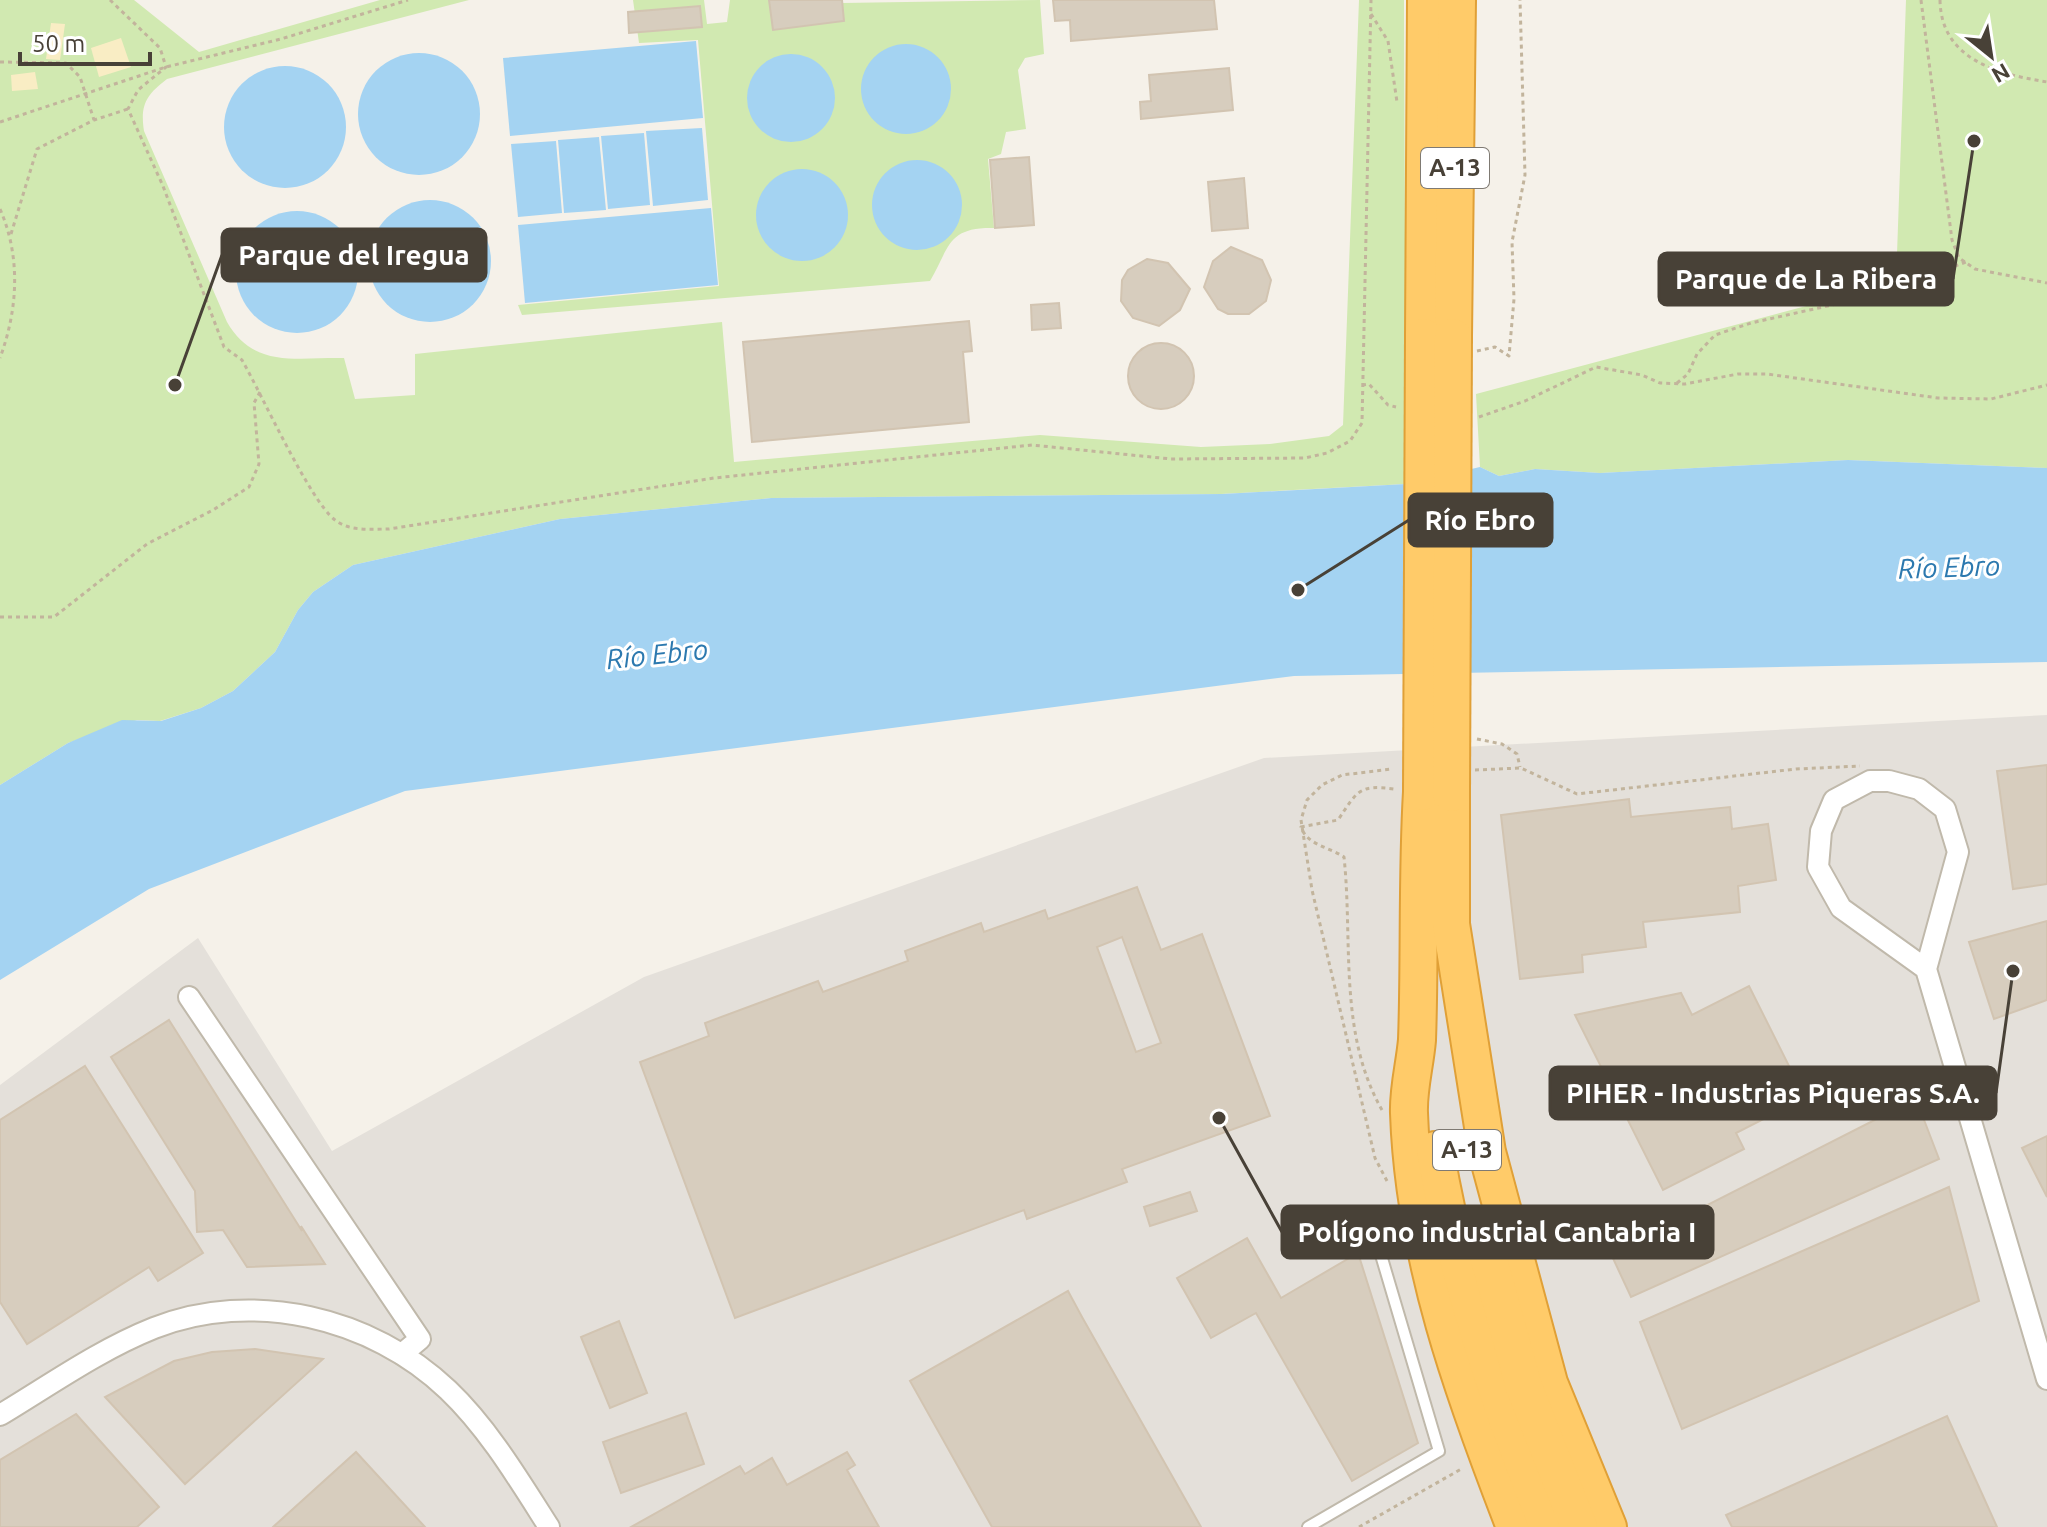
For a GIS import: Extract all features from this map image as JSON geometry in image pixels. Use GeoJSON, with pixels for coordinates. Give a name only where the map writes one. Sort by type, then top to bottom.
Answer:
{"type":"FeatureCollection","features":[{"type":"Feature","properties":{"kind":"highway","name":"A-13"},"geometry":{"type":"LineString","coordinates":[[1426,0],[1449,342],[1450,735],[1435,786],[1457,980],[1459,1091],[1489,1321],[1507,1423],[1548,1527]]}},
{"type":"Feature","properties":{"kind":"highway","name":"A-13"},"geometry":{"type":"LineString","coordinates":[[1457,0],[1435,786],[1417,1042],[1445,1205],[1489,1321],[1579,1527]]}},
{"type":"Feature","properties":{"kind":"highway"},"geometry":{"type":"LineString","coordinates":[[1457,980],[1487,1152],[1511,1248],[1549,1383],[1608,1527]]}},
{"type":"Feature","properties":{"kind":"highway"},"geometry":{"type":"LineString","coordinates":[[1417,1042],[1409,1110],[1426,1252],[1450,1351],[1515,1527]]}},
{"type":"Feature","properties":{"kind":"street"},"geometry":{"type":"LineString","coordinates":[[1926,969],[1841,908],[1818,867],[1821,831],[1834,800],[1870,781],[1919,789],[1945,809],[1954,837],[1958,852],[1953,880],[1926,969],[2047,1379]]}},
{"type":"Feature","properties":{"kind":"street"},"geometry":{"type":"LineString","coordinates":[[189,997],[420,1339],[402,1354]]}},
{"type":"Feature","properties":{"kind":"street"},"geometry":{"type":"LineString","coordinates":[[0,1415],[106,1350],[155,1327],[207,1312],[292,1312],[340,1325],[402,1354],[449,1390],[475,1420],[549,1527]]}},
{"type":"Feature","properties":{"kind":"lane"},"geometry":{"type":"LineString","coordinates":[[1308,1527],[1439,1451],[1381,1255]]}},
{"type":"Feature","properties":{"kind":"path"},"geometry":{"type":"LineString","coordinates":[[110,0],[160,48],[166,67]]}},
{"type":"Feature","properties":{"kind":"path"},"geometry":{"type":"LineString","coordinates":[[0,122],[166,67],[281,39],[408,0]]}},
{"type":"Feature","properties":{"kind":"path"},"geometry":{"type":"LineString","coordinates":[[128,109],[163,186],[224,347],[242,360],[313,491],[335,520],[356,529],[389,529],[714,478],[1032,445],[1171,459],[1305,458],[1340,448],[1357,434],[1362,423],[1371,0]]}},
{"type":"Feature","properties":{"kind":"path"},"geometry":{"type":"LineString","coordinates":[[1449,342],[1495,347],[1509,356],[1514,299],[1512,242],[1525,175],[1520,0]]}},
{"type":"Feature","properties":{"kind":"path"},"geometry":{"type":"LineString","coordinates":[[1921,0],[1952,240],[1959,258],[1975,269],[2047,283]]}},
{"type":"Feature","properties":{"kind":"path"},"geometry":{"type":"LineString","coordinates":[[1940,0],[1940,14],[1961,53],[2000,74],[2047,82]]}},
{"type":"Feature","properties":{"kind":"path"},"geometry":{"type":"LineString","coordinates":[[0,62],[66,63],[80,77],[94,120]]}},
{"type":"Feature","properties":{"kind":"path"},"geometry":{"type":"LineString","coordinates":[[11,234],[37,149],[94,120],[128,109],[138,90],[166,67]]}},
{"type":"Feature","properties":{"kind":"path"},"geometry":{"type":"LineString","coordinates":[[0,209],[11,234],[15,293],[0,358]]}},
{"type":"Feature","properties":{"kind":"path"},"geometry":{"type":"LineString","coordinates":[[1677,384],[1688,374],[1697,354],[1715,335],[1751,323],[1877,295],[1966,262]]}},
{"type":"Feature","properties":{"kind":"path"},"geometry":{"type":"LineString","coordinates":[[1468,416],[1480,417],[1525,401],[1596,367],[1642,375],[1660,383],[1677,384],[1767,374],[1938,398],[1991,399],[2047,385]]}},
{"type":"Feature","properties":{"kind":"path"},"geometry":{"type":"LineString","coordinates":[[1362,385],[1369,384],[1388,405],[1403,409]]}},
{"type":"Feature","properties":{"kind":"path"},"geometry":{"type":"LineString","coordinates":[[0,617],[54,617],[147,544],[213,510],[249,487],[259,464],[254,403],[260,392]]}},
{"type":"Feature","properties":{"kind":"path"},"geometry":{"type":"LineString","coordinates":[[1450,735],[1502,744],[1517,754],[1521,768]]}},
{"type":"Feature","properties":{"kind":"path"},"geometry":{"type":"LineString","coordinates":[[1301,827],[1338,820],[1354,795],[1365,788],[1435,786],[1521,768],[1577,794],[1841,765],[1865,768],[1870,781]]}},
{"type":"Feature","properties":{"kind":"path"},"geometry":{"type":"LineString","coordinates":[[1388,1183],[1375,1158],[1312,890],[1301,827],[1307,800],[1322,785],[1342,775],[1392,769]]}},
{"type":"Feature","properties":{"kind":"path"},"geometry":{"type":"LineString","coordinates":[[1301,827],[1304,834],[1317,845],[1344,857],[1351,1012],[1374,1095],[1386,1116]]}},
{"type":"Feature","properties":{"kind":"path"},"geometry":{"type":"LineString","coordinates":[[1359,1527],[1472,1463]]}},
{"type":"Feature","properties":{"kind":"shaded area"},"geometry":{"type":"Polygon","coordinates":[[[2047,715],[2047,1527],[0,1527],[0,1085],[198,938],[332,1151],[644,977],[1264,758],[2047,715]]]}},
{"type":"Feature","properties":{"kind":"green space"},"geometry":{"type":"Polygon","coordinates":[[[0,0],[134,0],[199,52],[380,0],[469,0],[167,79],[149,96],[143,114],[144,131],[227,322],[238,337],[263,354],[293,359],[344,358],[355,399],[415,395],[415,354],[722,322],[734,462],[1040,435],[1201,447],[1270,444],[1329,436],[1343,425],[1359,0],[1404,0],[1406,484],[1221,494],[771,498],[560,519],[353,565],[313,592],[298,610],[275,652],[233,691],[201,708],[160,721],[137,720],[68,743],[0,785],[0,0]]]}},
{"type":"Feature","properties":{"kind":"green space"},"geometry":{"type":"Polygon","coordinates":[[[633,0],[704,0],[707,24],[727,22],[730,0],[842,0],[842,3],[1040,0],[1044,54],[1025,58],[1018,70],[1026,129],[1006,132],[1001,154],[988,159],[994,228],[958,235],[930,281],[522,315],[518,305],[719,286],[698,40],[639,43],[633,0]]]}},
{"type":"Feature","properties":{"kind":"green space"},"geometry":{"type":"Polygon","coordinates":[[[1906,0],[2047,0],[2047,468],[1848,460],[1600,473],[1535,469],[1499,476],[1480,467],[1476,394],[1896,282],[1906,0]]]}},
{"type":"Feature","properties":{"kind":"sand"},"geometry":{"type":"Polygon","coordinates":[[[51,23],[65,24],[60,60],[46,59],[51,23]]]}},
{"type":"Feature","properties":{"kind":"sand"},"geometry":{"type":"Polygon","coordinates":[[[121,38],[131,67],[99,77],[91,48],[121,38]]]}},
{"type":"Feature","properties":{"kind":"sand"},"geometry":{"type":"Polygon","coordinates":[[[35,72],[38,89],[12,91],[11,75],[35,72]]]}},
{"type":"Feature","properties":{"kind":"water"},"geometry":{"type":"Polygon","coordinates":[[[696,41],[703,118],[510,136],[503,58],[696,41]]]}},
{"type":"Feature","properties":{"kind":"water"},"geometry":{"type":"Polygon","coordinates":[[[897,44],[915,44],[931,51],[944,64],[951,80],[951,98],[944,114],[931,127],[915,134],[897,134],[881,127],[868,114],[861,98],[861,80],[868,64],[881,51],[897,44]]]}},
{"type":"Feature","properties":{"kind":"water"},"geometry":{"type":"Polygon","coordinates":[[[419,53],[442,58],[462,71],[475,91],[480,114],[475,137],[462,157],[442,170],[419,175],[396,170],[376,157],[363,137],[358,114],[363,91],[376,71],[396,58],[419,53]]]}},
{"type":"Feature","properties":{"kind":"water"},"geometry":{"type":"Polygon","coordinates":[[[782,54],[800,54],[816,61],[828,73],[835,89],[835,107],[828,123],[816,135],[800,142],[782,142],[766,135],[754,123],[747,107],[747,89],[754,73],[766,61],[782,54]]]}},
{"type":"Feature","properties":{"kind":"water"},"geometry":{"type":"Polygon","coordinates":[[[285,66],[308,71],[328,84],[341,104],[346,127],[341,150],[328,170],[308,183],[285,188],[262,183],[242,170],[229,150],[224,127],[229,104],[242,84],[262,71],[285,66]]]}},
{"type":"Feature","properties":{"kind":"water"},"geometry":{"type":"Polygon","coordinates":[[[702,128],[708,200],[653,206],[646,131],[702,128]]]}},
{"type":"Feature","properties":{"kind":"water"},"geometry":{"type":"Polygon","coordinates":[[[644,133],[650,205],[608,209],[601,136],[644,133]]]}},
{"type":"Feature","properties":{"kind":"water"},"geometry":{"type":"Polygon","coordinates":[[[599,137],[606,210],[564,213],[558,140],[599,137]]]}},
{"type":"Feature","properties":{"kind":"water"},"geometry":{"type":"Polygon","coordinates":[[[556,141],[562,213],[518,217],[511,144],[556,141]]]}},
{"type":"Feature","properties":{"kind":"water"},"geometry":{"type":"Polygon","coordinates":[[[908,160],[926,160],[942,167],[955,180],[962,196],[962,214],[955,230],[942,243],[926,250],[908,250],[892,243],[879,230],[872,214],[872,196],[879,180],[892,167],[908,160]]]}},
{"type":"Feature","properties":{"kind":"water"},"geometry":{"type":"Polygon","coordinates":[[[802,169],[820,172],[835,182],[845,197],[848,215],[845,233],[835,248],[820,258],[802,261],[784,258],[769,248],[759,233],[756,215],[759,197],[769,182],[784,172],[802,169]]]}},
{"type":"Feature","properties":{"kind":"water"},"geometry":{"type":"Polygon","coordinates":[[[430,200],[453,205],[473,218],[486,238],[491,261],[486,284],[473,304],[453,317],[430,322],[407,317],[387,304],[374,284],[369,261],[374,238],[387,218],[407,205],[430,200]]]}},
{"type":"Feature","properties":{"kind":"water"},"geometry":{"type":"Polygon","coordinates":[[[711,208],[718,285],[525,303],[518,225],[711,208]]]}},
{"type":"Feature","properties":{"kind":"water"},"geometry":{"type":"Polygon","coordinates":[[[297,211],[320,216],[340,229],[353,249],[358,272],[353,295],[340,315],[320,328],[297,333],[274,328],[254,315],[241,295],[236,272],[241,249],[254,229],[274,216],[297,211]]]}},
{"type":"Feature","properties":{"kind":"water"},"geometry":{"type":"Polygon","coordinates":[[[1848,460],[2047,468],[2047,662],[1294,676],[405,791],[149,889],[0,980],[0,785],[68,743],[122,720],[161,721],[201,708],[233,691],[275,652],[298,610],[313,592],[353,565],[560,519],[771,498],[1222,494],[1406,484],[1480,467],[1499,476],[1535,469],[1600,473],[1848,460]]]}},
{"type":"Feature","properties":{"kind":"building"},"geometry":{"type":"Polygon","coordinates":[[[769,0],[842,0],[844,21],[773,30],[769,0]]]}},
{"type":"Feature","properties":{"kind":"building"},"geometry":{"type":"Polygon","coordinates":[[[1053,0],[1214,0],[1217,29],[1071,41],[1070,20],[1055,21],[1053,0]]]}},
{"type":"Feature","properties":{"kind":"building"},"geometry":{"type":"Polygon","coordinates":[[[700,6],[702,27],[629,33],[628,12],[700,6]]]}},
{"type":"Feature","properties":{"kind":"building"},"geometry":{"type":"Polygon","coordinates":[[[1229,68],[1233,110],[1141,119],[1140,102],[1151,101],[1149,75],[1229,68]]]}},
{"type":"Feature","properties":{"kind":"building"},"geometry":{"type":"Polygon","coordinates":[[[1029,157],[1034,225],[995,228],[990,160],[1029,157]]]}},
{"type":"Feature","properties":{"kind":"building"},"geometry":{"type":"Polygon","coordinates":[[[1244,178],[1248,228],[1212,231],[1208,182],[1244,178]]]}},
{"type":"Feature","properties":{"kind":"building"},"geometry":{"type":"Polygon","coordinates":[[[1231,247],[1262,260],[1271,280],[1266,301],[1249,314],[1228,314],[1218,309],[1204,287],[1213,261],[1231,247]]]}},
{"type":"Feature","properties":{"kind":"building"},"geometry":{"type":"Polygon","coordinates":[[[1147,259],[1168,263],[1190,289],[1180,310],[1159,326],[1133,318],[1121,301],[1122,280],[1128,270],[1147,259]]]}},
{"type":"Feature","properties":{"kind":"building"},"geometry":{"type":"Polygon","coordinates":[[[1059,303],[1061,328],[1032,330],[1031,305],[1059,303]]]}},
{"type":"Feature","properties":{"kind":"building"},"geometry":{"type":"Polygon","coordinates":[[[969,321],[972,351],[963,352],[969,422],[752,442],[743,342],[969,321]]]}},
{"type":"Feature","properties":{"kind":"building"},"geometry":{"type":"Polygon","coordinates":[[[1161,343],[1174,346],[1184,353],[1191,363],[1194,376],[1191,389],[1184,399],[1174,406],[1161,409],[1148,406],[1138,399],[1131,389],[1128,376],[1131,363],[1138,353],[1148,346],[1161,343]]]}},
{"type":"Feature","properties":{"kind":"building"},"geometry":{"type":"Polygon","coordinates":[[[2047,765],[2047,884],[2013,889],[1997,771],[2047,765]]]}},
{"type":"Feature","properties":{"kind":"building"},"geometry":{"type":"Polygon","coordinates":[[[1629,799],[1631,817],[1730,807],[1732,829],[1768,824],[1776,880],[1738,886],[1740,912],[1643,922],[1646,947],[1582,955],[1583,972],[1520,979],[1501,815],[1629,799]]]}},
{"type":"Feature","properties":{"kind":"building"},"geometry":{"type":"Polygon","coordinates":[[[1137,887],[1161,950],[1202,934],[1270,1116],[1122,1169],[1127,1182],[1027,1219],[1024,1210],[735,1318],[640,1062],[709,1036],[705,1023],[818,981],[823,992],[908,961],[905,951],[981,923],[984,932],[1045,910],[1048,919],[1137,887]],[[1122,937],[1097,947],[1136,1052],[1161,1043],[1122,937]]]}},
{"type":"Feature","properties":{"kind":"building"},"geometry":{"type":"Polygon","coordinates":[[[2047,921],[2047,1000],[1994,1019],[1969,942],[2047,921]]]}},
{"type":"Feature","properties":{"kind":"building"},"geometry":{"type":"Polygon","coordinates":[[[1749,986],[1805,1098],[1736,1133],[1744,1149],[1663,1190],[1575,1015],[1681,993],[1692,1015],[1749,986]]]}},
{"type":"Feature","properties":{"kind":"building"},"geometry":{"type":"Polygon","coordinates":[[[169,1020],[325,1264],[247,1267],[223,1230],[197,1232],[195,1191],[111,1057],[169,1020]]]}},
{"type":"Feature","properties":{"kind":"building"},"geometry":{"type":"Polygon","coordinates":[[[85,1066],[203,1253],[158,1281],[149,1267],[27,1344],[0,1302],[0,1120],[85,1066]]]}},
{"type":"Feature","properties":{"kind":"building"},"geometry":{"type":"Polygon","coordinates":[[[1916,1099],[1939,1159],[1631,1297],[1611,1254],[1916,1099]]]}},
{"type":"Feature","properties":{"kind":"building"},"geometry":{"type":"Polygon","coordinates":[[[2047,1136],[2047,1197],[2022,1148],[2047,1136]]]}},
{"type":"Feature","properties":{"kind":"building"},"geometry":{"type":"Polygon","coordinates":[[[1949,1187],[1979,1301],[1682,1429],[1640,1322],[1949,1187]]]}},
{"type":"Feature","properties":{"kind":"building"},"geometry":{"type":"Polygon","coordinates":[[[1190,1192],[1197,1211],[1150,1226],[1144,1207],[1190,1192]]]}},
{"type":"Feature","properties":{"kind":"building"},"geometry":{"type":"Polygon","coordinates":[[[1247,1238],[1281,1298],[1358,1253],[1418,1443],[1352,1481],[1256,1313],[1211,1338],[1177,1278],[1247,1238]]]}},
{"type":"Feature","properties":{"kind":"building"},"geometry":{"type":"Polygon","coordinates":[[[1068,1291],[1201,1527],[992,1527],[910,1381],[1068,1291]]]}},
{"type":"Feature","properties":{"kind":"building"},"geometry":{"type":"Polygon","coordinates":[[[619,1321],[647,1393],[610,1408],[581,1337],[619,1321]]]}},
{"type":"Feature","properties":{"kind":"building"},"geometry":{"type":"Polygon","coordinates":[[[255,1349],[323,1359],[185,1484],[105,1397],[174,1361],[212,1352],[255,1349]]]}},
{"type":"Feature","properties":{"kind":"building"},"geometry":{"type":"Polygon","coordinates":[[[686,1413],[704,1464],[621,1493],[603,1442],[686,1413]]]}},
{"type":"Feature","properties":{"kind":"building"},"geometry":{"type":"Polygon","coordinates":[[[76,1414],[159,1507],[137,1527],[0,1527],[0,1460],[76,1414]]]}},
{"type":"Feature","properties":{"kind":"building"},"geometry":{"type":"Polygon","coordinates":[[[1947,1416],[1997,1527],[1732,1527],[1726,1515],[1947,1416]]]}},
{"type":"Feature","properties":{"kind":"building"},"geometry":{"type":"Polygon","coordinates":[[[356,1452],[425,1527],[273,1527],[356,1452]]]}},
{"type":"Feature","properties":{"kind":"building"},"geometry":{"type":"Polygon","coordinates":[[[847,1452],[855,1465],[847,1470],[879,1527],[631,1527],[740,1466],[745,1474],[772,1458],[787,1485],[847,1452]]]}},
{"type":"Feature","properties":{"kind":"place","name":"Parque de La Ribera"},"geometry":{"type":"Point","coordinates":[1974,141]}},
{"type":"Feature","properties":{"kind":"place","name":"Parque del Iregua"},"geometry":{"type":"Point","coordinates":[175,385]}},
{"type":"Feature","properties":{"kind":"place","name":"Río Ebro"},"geometry":{"type":"Point","coordinates":[1298,590]}},
{"type":"Feature","properties":{"kind":"place","name":"PIHER - Industrias Piqueras S.A."},"geometry":{"type":"Point","coordinates":[2013,971]}},
{"type":"Feature","properties":{"kind":"place","name":"Polígono industrial Cantabria I"},"geometry":{"type":"Point","coordinates":[1219,1118]}}]}
